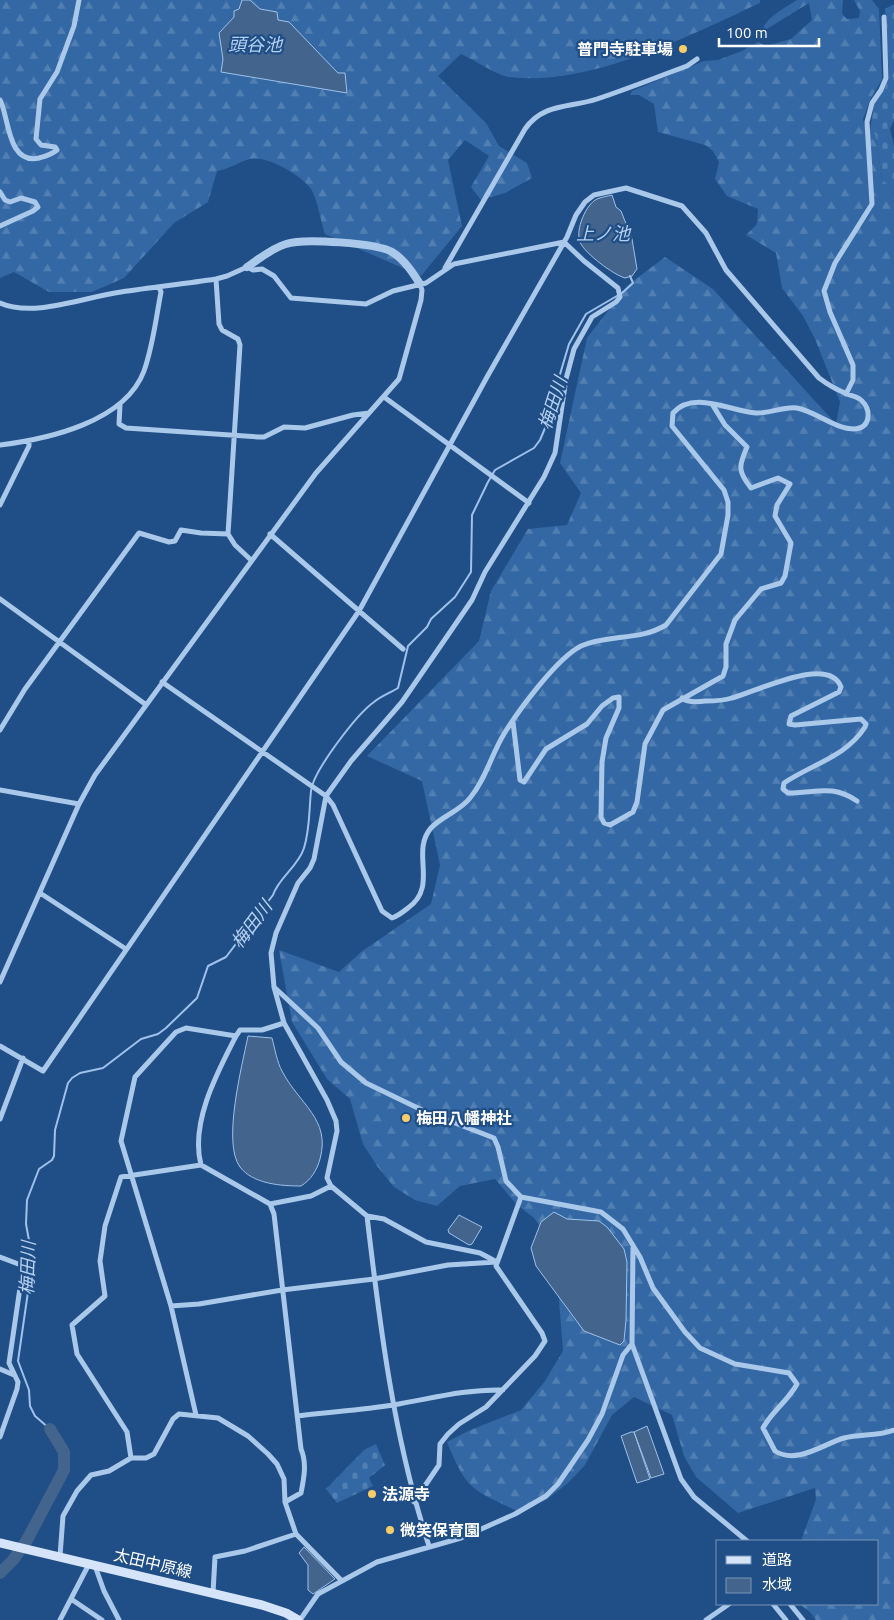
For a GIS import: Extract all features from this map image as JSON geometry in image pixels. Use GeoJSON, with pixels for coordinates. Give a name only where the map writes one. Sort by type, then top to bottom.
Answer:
{"type":"FeatureCollection","features":[{"type":"Feature","properties":{"kind":"main road","name":"太田中原線"},"geometry":{"type":"LineString","coordinates":[[0,1543],[262,1604],[299,1620]]}},
{"type":"Feature","properties":{"kind":"street"},"geometry":{"type":"LineString","coordinates":[[1,103],[8,134],[23,155],[34,158],[57,150],[55,147],[41,145],[36,139],[40,99],[57,72],[74,26],[79,0]]}},
{"type":"Feature","properties":{"kind":"street"},"geometry":{"type":"LineString","coordinates":[[846,394],[853,380],[853,365],[830,312],[824,291],[835,263],[872,204],[867,122],[872,103],[881,90],[886,78],[884,17]]}},
{"type":"Feature","properties":{"kind":"street"},"geometry":{"type":"LineString","coordinates":[[445,269],[531,120],[552,108],[595,100],[687,66],[698,59]]}},
{"type":"Feature","properties":{"kind":"street"},"geometry":{"type":"LineString","coordinates":[[0,1046],[43,1071],[126,948],[261,752],[359,611],[451,446],[491,369],[564,242],[576,215],[585,202],[594,196],[626,188],[682,206],[706,233],[726,270],[819,378],[846,394],[862,400],[869,411],[869,418],[859,428],[837,425],[797,408],[757,413],[712,404],[686,402],[673,413],[672,426],[727,495],[728,515],[721,554],[666,625],[653,633],[582,646],[557,665],[504,734],[481,784],[469,801],[444,818],[428,833],[423,857],[423,890],[410,907],[396,917],[392,918],[382,911],[333,805],[326,796],[261,752],[162,682]]}},
{"type":"Feature","properties":{"kind":"street"},"geometry":{"type":"LineString","coordinates":[[0,192],[5,200],[10,202],[21,198],[35,202],[38,207],[0,226]]}},
{"type":"Feature","properties":{"kind":"street"},"geometry":{"type":"LineString","coordinates":[[0,303],[12,308],[37,308],[120,292],[216,279],[246,267],[277,248],[300,241],[372,247],[391,251],[398,256],[420,284],[421,300],[399,378],[316,472],[95,775],[79,804],[0,982]]}},
{"type":"Feature","properties":{"kind":"street"},"geometry":{"type":"LineString","coordinates":[[246,267],[268,271],[286,295],[303,300],[366,304],[393,291],[432,280],[454,264],[564,242]]}},
{"type":"Feature","properties":{"kind":"street"},"geometry":{"type":"LineString","coordinates":[[497,1262],[480,1253],[426,1242],[384,1219],[368,1216],[331,1186],[327,1178],[337,1131],[336,1121],[327,1100],[284,1023],[274,987],[270,962],[276,933],[298,883],[310,868],[314,859],[326,796],[346,768],[402,702],[472,600],[485,572],[528,503],[555,453],[566,379],[574,349],[592,316],[616,302],[620,294],[614,284],[584,261],[564,242]]}},
{"type":"Feature","properties":{"kind":"street"},"geometry":{"type":"LineString","coordinates":[[216,279],[219,324],[222,330],[238,339],[240,345],[228,534],[235,545],[251,560]]}},
{"type":"Feature","properties":{"kind":"street"},"geometry":{"type":"LineString","coordinates":[[0,445],[30,441],[63,432],[120,405],[144,372],[161,292],[159,288]]}},
{"type":"Feature","properties":{"kind":"street"},"geometry":{"type":"LineString","coordinates":[[384,397],[528,503]]}},
{"type":"Feature","properties":{"kind":"street"},"geometry":{"type":"LineString","coordinates":[[513,722],[520,780],[524,782],[546,748],[587,724],[602,706],[613,698],[618,697],[619,708],[606,738],[602,762],[601,817],[604,823],[610,825],[633,812],[637,802],[639,771],[645,744],[663,710],[723,676],[726,667],[726,644],[735,620],[761,589],[780,583],[785,576],[792,547],[775,516],[777,505],[790,484],[778,478],[751,488],[741,472],[741,461],[747,447],[725,425],[712,404]]}},
{"type":"Feature","properties":{"kind":"street"},"geometry":{"type":"LineString","coordinates":[[120,405],[120,424],[126,428],[264,437],[284,427],[305,428],[353,415],[370,413]]}},
{"type":"Feature","properties":{"kind":"street"},"geometry":{"type":"LineString","coordinates":[[0,505],[30,446],[30,441]]}},
{"type":"Feature","properties":{"kind":"street"},"geometry":{"type":"LineString","coordinates":[[0,730],[24,689],[139,533],[169,542],[175,541],[181,530],[201,534],[228,534]]}},
{"type":"Feature","properties":{"kind":"street"},"geometry":{"type":"LineString","coordinates":[[270,534],[403,649]]}},
{"type":"Feature","properties":{"kind":"street"},"geometry":{"type":"LineString","coordinates":[[0,599],[145,704]]}},
{"type":"Feature","properties":{"kind":"street"},"geometry":{"type":"LineString","coordinates":[[682,698],[686,701],[699,702],[721,700],[810,674],[833,676],[839,680],[841,687],[839,692],[791,716],[789,724],[861,719],[866,724],[865,727],[849,747],[784,782],[783,789],[788,793],[825,789],[840,791],[857,801]]}},
{"type":"Feature","properties":{"kind":"street"},"geometry":{"type":"LineString","coordinates":[[0,790],[79,804]]}},
{"type":"Feature","properties":{"kind":"street"},"geometry":{"type":"LineString","coordinates":[[40,893],[126,948]]}},
{"type":"Feature","properties":{"kind":"street"},"geometry":{"type":"LineString","coordinates":[[274,987],[318,1028],[341,1062],[366,1083],[424,1111],[494,1138],[506,1181],[521,1197],[601,1212],[623,1229],[633,1245],[653,1288],[685,1332],[700,1348],[734,1364],[789,1373],[797,1384],[791,1395],[763,1428],[775,1451],[789,1455],[810,1453],[843,1438],[894,1430]]}},
{"type":"Feature","properties":{"kind":"street"},"geometry":{"type":"LineString","coordinates":[[201,1165],[197,1151],[208,1092],[236,1036],[240,1030],[262,1030],[284,1023]]}},
{"type":"Feature","properties":{"kind":"street"},"geometry":{"type":"LineString","coordinates":[[196,1415],[170,1306],[121,1141],[135,1078],[176,1032],[186,1028],[236,1036]]}},
{"type":"Feature","properties":{"kind":"street"},"geometry":{"type":"LineString","coordinates":[[0,1119],[23,1058]]}},
{"type":"Feature","properties":{"kind":"street"},"geometry":{"type":"LineString","coordinates":[[131,1458],[127,1432],[77,1354],[72,1325],[105,1296],[100,1262],[105,1226],[121,1177],[201,1165],[270,1204],[274,1214],[304,1475],[301,1493],[285,1502]]}},
{"type":"Feature","properties":{"kind":"street"},"geometry":{"type":"LineString","coordinates":[[270,1204],[311,1196],[331,1186]]}},
{"type":"Feature","properties":{"kind":"street"},"geometry":{"type":"LineString","coordinates":[[414,1502],[439,1466],[440,1444],[448,1434],[459,1424],[486,1407],[535,1356],[545,1341],[542,1333],[496,1266],[521,1197]]}},
{"type":"Feature","properties":{"kind":"street"},"geometry":{"type":"LineString","coordinates":[[368,1216],[374,1279],[394,1405],[414,1502],[429,1546]]}},
{"type":"Feature","properties":{"kind":"street"},"geometry":{"type":"LineString","coordinates":[[633,1245],[632,1344],[681,1479],[694,1497],[746,1540]]}},
{"type":"Feature","properties":{"kind":"street"},"geometry":{"type":"LineString","coordinates":[[0,1257],[21,1265],[18,1316],[10,1363],[18,1382],[0,1436]]}},
{"type":"Feature","properties":{"kind":"street"},"geometry":{"type":"LineString","coordinates":[[170,1306],[199,1304],[282,1290],[374,1279],[448,1265],[497,1262]]}},
{"type":"Feature","properties":{"kind":"street"},"geometry":{"type":"LineString","coordinates":[[299,1620],[318,1594],[377,1562],[461,1538],[515,1514],[546,1496],[558,1484],[602,1414],[623,1355],[632,1344]]}},
{"type":"Feature","properties":{"kind":"street"},"geometry":{"type":"LineString","coordinates":[[0,1369],[14,1375]]}},
{"type":"Feature","properties":{"kind":"street"},"geometry":{"type":"LineString","coordinates":[[298,1416],[394,1405],[442,1394],[479,1389],[503,1390]]}},
{"type":"Feature","properties":{"kind":"street"},"geometry":{"type":"LineString","coordinates":[[60,1556],[63,1516],[77,1491],[90,1475],[109,1471],[131,1458],[146,1458],[154,1454],[173,1419],[179,1414],[196,1415],[218,1418],[248,1436],[268,1454],[284,1479],[285,1502],[296,1534],[342,1582]]}},
{"type":"Feature","properties":{"kind":"street"},"geometry":{"type":"LineString","coordinates":[[213,1593],[215,1557],[245,1551],[296,1534]]}},
{"type":"Feature","properties":{"kind":"street"},"geometry":{"type":"LineString","coordinates":[[60,1620],[70,1599],[92,1564]]}},
{"type":"Feature","properties":{"kind":"street"},"geometry":{"type":"LineString","coordinates":[[92,1564],[119,1620]]}},
{"type":"Feature","properties":{"kind":"street"},"geometry":{"type":"LineString","coordinates":[[70,1599],[102,1620]]}},
{"type":"Feature","properties":{"kind":"street"},"geometry":{"type":"LineString","coordinates":[[706,1620],[728,1605]]}},
{"type":"Feature","properties":{"kind":"street"},"geometry":{"type":"LineString","coordinates":[[774,1605],[786,1620]]}},
{"type":"Feature","properties":{"kind":"street"},"geometry":{"type":"LineString","coordinates":[[791,1605],[803,1620]]}},
{"type":"Feature","properties":{"kind":"green space"},"geometry":{"type":"Polygon","coordinates":[[[0,0],[760,0],[760,3],[670,44],[604,67],[572,74],[540,78],[509,77],[461,54],[438,76],[486,123],[499,146],[527,163],[532,178],[505,193],[481,200],[471,187],[489,156],[465,140],[448,160],[462,226],[421,276],[325,234],[311,189],[300,178],[274,163],[250,159],[217,171],[208,202],[174,223],[124,278],[92,292],[49,292],[14,272],[0,278],[0,0]]]}},
{"type":"Feature","properties":{"kind":"green space"},"geometry":{"type":"Polygon","coordinates":[[[797,0],[843,0],[842,14],[847,19],[859,18],[860,11],[854,0],[872,0],[879,9],[882,79],[870,100],[863,119],[864,124],[875,134],[882,178],[894,193],[894,1620],[816,1620],[809,1611],[800,1605],[879,1605],[879,1540],[801,1540],[816,1499],[815,1488],[738,1513],[696,1477],[684,1456],[672,1415],[634,1397],[612,1415],[585,1465],[568,1483],[546,1500],[517,1511],[480,1492],[466,1480],[447,1442],[468,1431],[521,1410],[545,1381],[563,1351],[558,1287],[549,1239],[534,1218],[516,1204],[495,1179],[460,1186],[437,1206],[415,1200],[394,1187],[377,1166],[363,1144],[350,1099],[327,1079],[292,1022],[279,950],[339,972],[361,952],[431,904],[440,865],[422,781],[367,756],[479,641],[491,591],[528,529],[567,525],[581,493],[560,463],[587,338],[628,285],[665,257],[713,289],[836,424],[840,402],[815,339],[803,316],[782,288],[776,253],[746,235],[757,224],[758,209],[727,196],[715,179],[719,162],[713,151],[705,145],[658,132],[654,104],[639,95],[630,95],[632,91],[704,61],[718,60],[742,51],[758,42],[766,46],[791,39],[812,20],[809,3],[762,32],[771,17],[797,0]]]}},
{"type":"Feature","properties":{"kind":"green space"},"geometry":{"type":"Polygon","coordinates":[[[894,4],[894,120],[890,129],[894,146],[894,193],[882,178],[875,134],[870,130],[874,105],[885,88],[889,77],[885,9],[894,4]]]}},
{"type":"Feature","properties":{"kind":"green space"},"geometry":{"type":"Polygon","coordinates":[[[376,1444],[385,1465],[369,1478],[373,1486],[337,1503],[326,1489],[364,1450],[376,1444]]]}},
{"type":"Feature","properties":{"kind":"water","name":"頭谷池"},"geometry":{"type":"Polygon","coordinates":[[[242,0],[250,0],[260,9],[277,12],[278,20],[289,22],[338,73],[345,73],[347,93],[221,72],[223,59],[219,33],[234,17],[234,11],[239,9],[242,0]]]}},
{"type":"Feature","properties":{"kind":"water","name":"上ノ池"},"geometry":{"type":"Polygon","coordinates":[[[612,195],[616,207],[621,211],[632,239],[637,269],[632,276],[625,278],[614,273],[587,252],[579,237],[580,224],[589,206],[597,199],[612,195]]]}},
{"type":"Feature","properties":{"kind":"water"},"geometry":{"type":"Polygon","coordinates":[[[248,1036],[272,1038],[277,1060],[282,1071],[312,1112],[321,1133],[322,1145],[319,1163],[311,1178],[301,1186],[268,1183],[252,1177],[240,1167],[235,1156],[233,1123],[235,1104],[248,1036]]]}},
{"type":"Feature","properties":{"kind":"water"},"geometry":{"type":"Polygon","coordinates":[[[554,1212],[567,1219],[599,1221],[607,1227],[624,1249],[627,1262],[626,1320],[624,1341],[620,1345],[584,1331],[536,1266],[531,1248],[541,1222],[554,1212]]]}},
{"type":"Feature","properties":{"kind":"water"},"geometry":{"type":"Polygon","coordinates":[[[459,1215],[482,1227],[472,1244],[469,1245],[449,1233],[448,1230],[459,1215]]]}},
{"type":"Feature","properties":{"kind":"water"},"geometry":{"type":"Polygon","coordinates":[[[647,1426],[664,1474],[651,1478],[634,1432],[647,1426]]]}},
{"type":"Feature","properties":{"kind":"water"},"geometry":{"type":"Polygon","coordinates":[[[634,1432],[650,1479],[637,1483],[621,1436],[634,1432]]]}},
{"type":"Feature","properties":{"kind":"water"},"geometry":{"type":"Polygon","coordinates":[[[304,1547],[335,1579],[313,1594],[308,1590],[308,1565],[299,1553],[304,1547]]]}},
{"type":"Feature","properties":{"kind":"waterway","name":"梅田川"},"geometry":{"type":"LineString","coordinates":[[50,1429],[35,1416],[30,1406],[29,1390],[18,1361],[31,1271],[30,1246],[26,1224],[27,1200],[39,1169],[52,1160],[54,1156],[55,1130],[68,1083],[80,1073],[103,1068],[141,1039],[158,1034],[197,998],[208,966],[226,957],[297,861],[306,841],[311,791],[319,770],[347,730],[366,708],[398,688],[408,646],[427,627],[431,619],[455,597],[471,572],[472,515],[488,482],[495,470],[534,448],[540,440],[556,402],[558,381],[569,344],[586,314],[622,293],[633,283],[630,276]]}},
{"type":"Feature","properties":{"kind":"waterway","name":"梅田川"},"geometry":{"type":"LineString","coordinates":[[0,1573],[13,1560],[27,1540],[64,1470],[64,1452],[50,1429]]}},
{"type":"Feature","properties":{"kind":"place","name":"普門寺駐車場"},"geometry":{"type":"Point","coordinates":[683,49]}},
{"type":"Feature","properties":{"kind":"place","name":"梅田八幡神社"},"geometry":{"type":"Point","coordinates":[406,1118]}},
{"type":"Feature","properties":{"kind":"place","name":"法源寺"},"geometry":{"type":"Point","coordinates":[372,1494]}},
{"type":"Feature","properties":{"kind":"place","name":"微笑保育園"},"geometry":{"type":"Point","coordinates":[390,1530]}}]}
